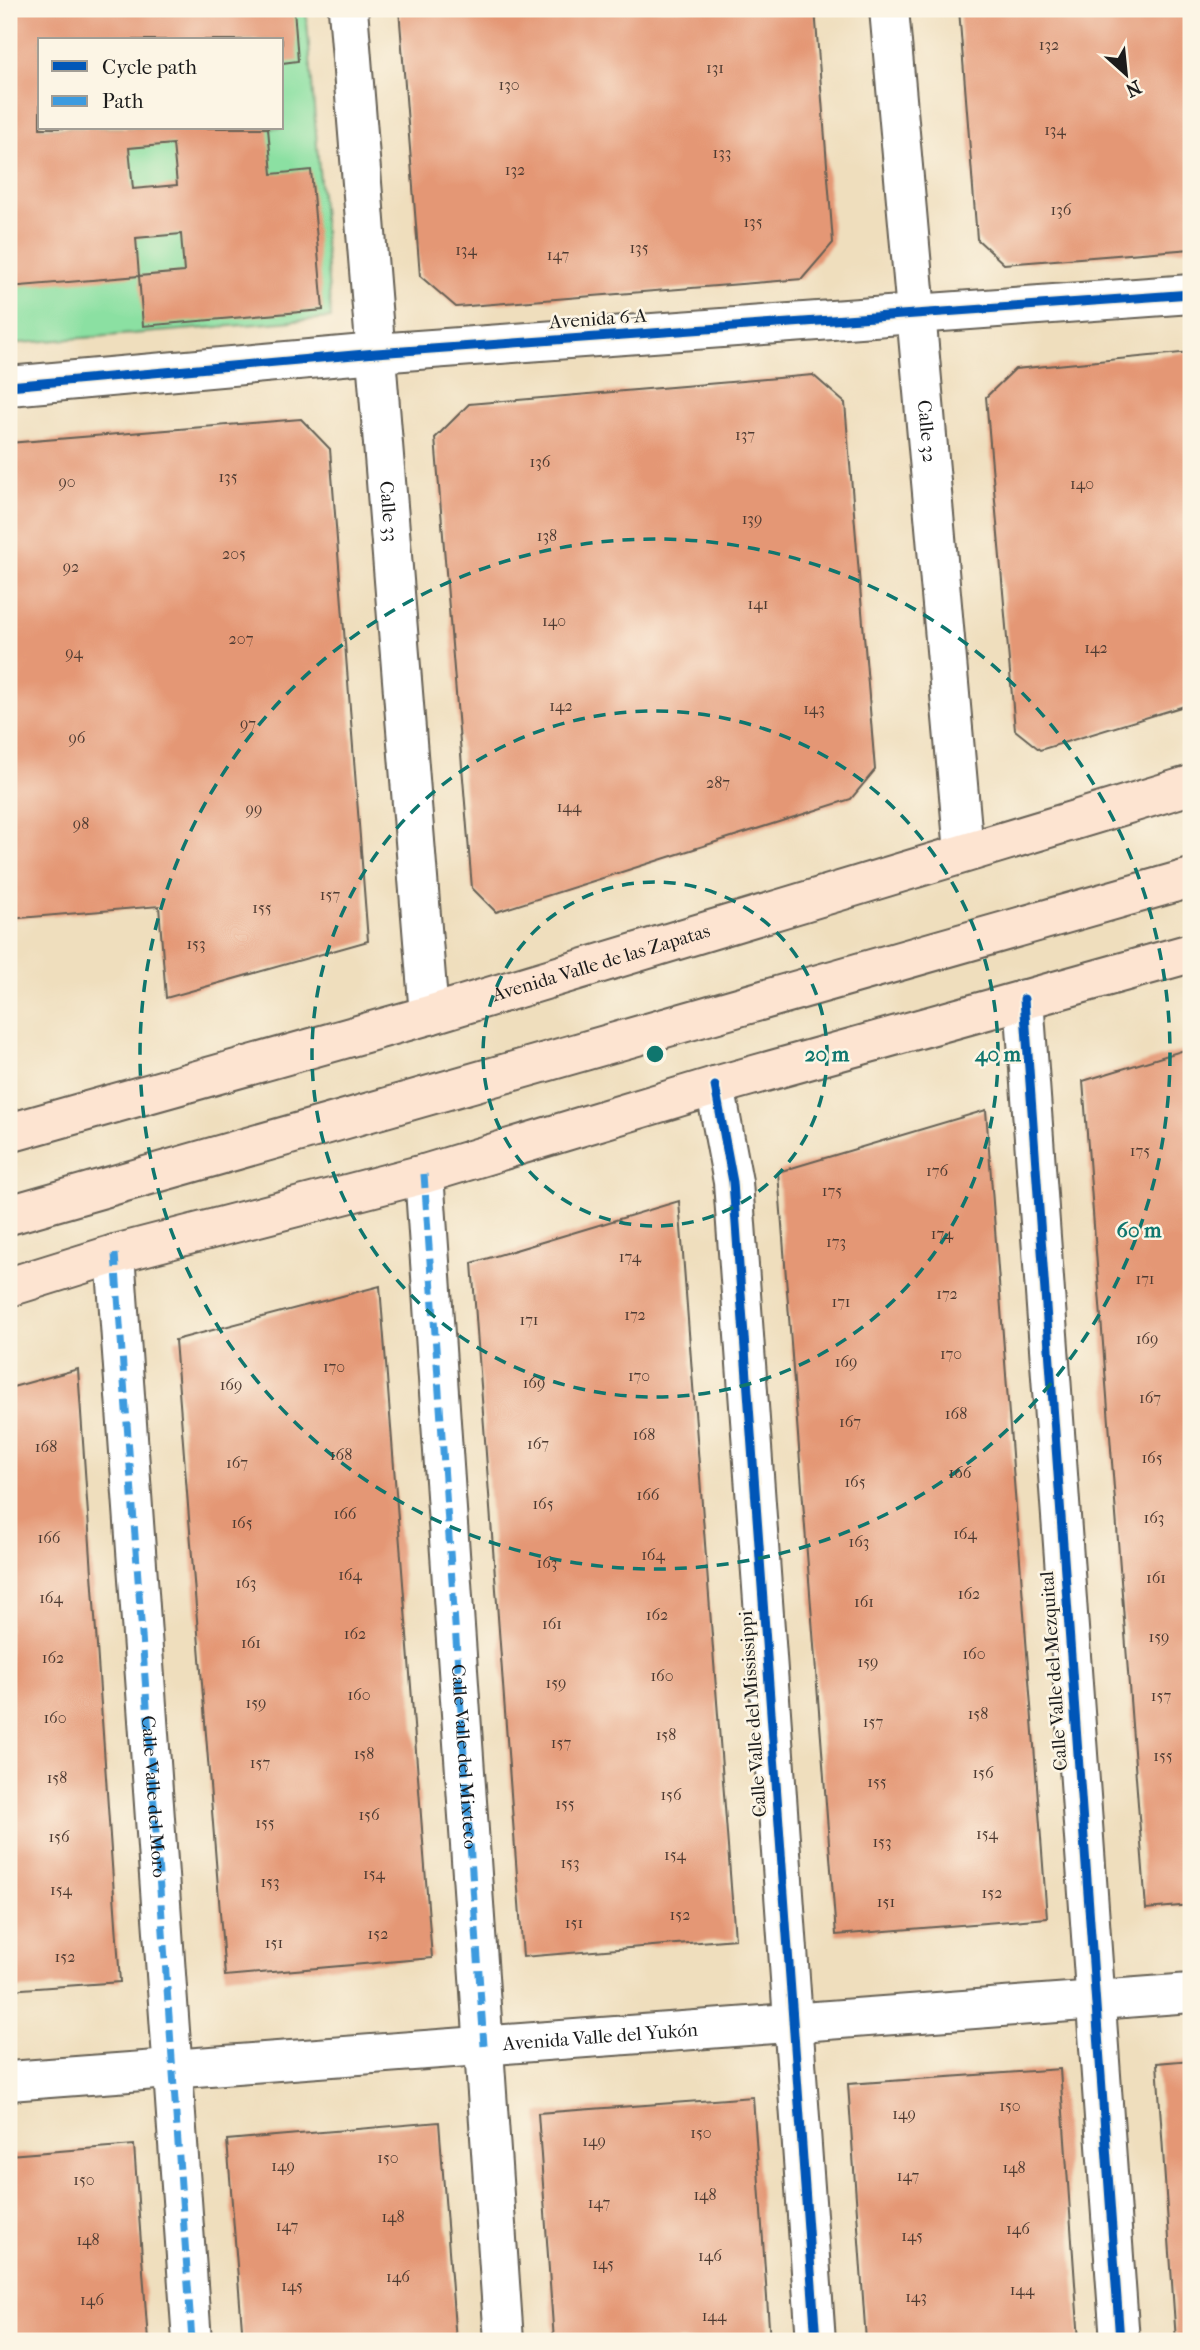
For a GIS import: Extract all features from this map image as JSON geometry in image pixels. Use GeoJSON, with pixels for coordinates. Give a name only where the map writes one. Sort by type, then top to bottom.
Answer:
{"type":"FeatureCollection","features":[{"type":"Feature","properties":{"kind":"main road","name":"Avenida Valle de las Zapatas"},"geometry":{"type":"LineString","coordinates":[[9,1133],[429,1015],[1191,785]]}},
{"type":"Feature","properties":{"kind":"main road"},"geometry":{"type":"LineString","coordinates":[[9,1215],[1191,878]]}},
{"type":"Feature","properties":{"kind":"main road"},"geometry":{"type":"LineString","coordinates":[[9,1287],[115,1254],[424,1174],[715,1086],[1191,953]]}},
{"type":"Feature","properties":{"kind":"street","name":"Calle 33"},"geometry":{"type":"LineString","coordinates":[[348,9],[429,1015]]}},
{"type":"Feature","properties":{"kind":"street","name":"Calle 32"},"geometry":{"type":"LineString","coordinates":[[889,9],[914,314],[964,852]]}},
{"type":"Feature","properties":{"kind":"street","name":"Avenida 6-A"},"geometry":{"type":"LineString","coordinates":[[9,386],[376,353],[1191,294]]}},
{"type":"Feature","properties":{"kind":"street","name":"Calle Valle del Mezquital"},"geometry":{"type":"LineString","coordinates":[[1024,999],[1120,2341]]}},
{"type":"Feature","properties":{"kind":"street","name":"Calle Valle del Mississippi"},"geometry":{"type":"LineString","coordinates":[[715,1086],[733,1182],[816,2341]]}},
{"type":"Feature","properties":{"kind":"street","name":"Calle Valle del Mixteco"},"geometry":{"type":"LineString","coordinates":[[424,1174],[504,2341]]}},
{"type":"Feature","properties":{"kind":"street","name":"Calle Valle del Moro"},"geometry":{"type":"LineString","coordinates":[[115,1254],[192,2341]]}},
{"type":"Feature","properties":{"kind":"street","name":"Avenida Valle del Yukón"},"geometry":{"type":"LineString","coordinates":[[9,2081],[1191,1993]]}},
{"type":"Feature","properties":{"kind":"green space"},"geometry":{"type":"Polygon","coordinates":[[[9,9],[306,9],[331,318],[9,344],[9,9]]]}},
{"type":"Feature","properties":{"kind":"building"},"geometry":{"type":"Polygon","coordinates":[[[9,9],[294,9],[298,61],[284,63],[284,38],[38,38],[38,130],[268,130],[272,174],[311,170],[323,310],[143,326],[139,276],[9,287],[9,9]],[[173,144],[129,148],[133,189],[177,185],[173,144]],[[181,234],[136,238],[139,276],[184,272],[181,234]]]}},
{"type":"Feature","properties":{"kind":"building"},"geometry":{"type":"Polygon","coordinates":[[[399,9],[815,9],[833,243],[802,279],[456,307],[420,276],[399,9]]]}},
{"type":"Feature","properties":{"kind":"building"},"geometry":{"type":"Polygon","coordinates":[[[959,9],[1191,9],[1191,249],[1004,264],[977,239],[959,9]]]}},
{"type":"Feature","properties":{"kind":"building"},"geometry":{"type":"Polygon","coordinates":[[[1191,352],[1191,704],[1040,750],[1015,730],[986,397],[1015,369],[1191,352]]]}},
{"type":"Feature","properties":{"kind":"building"},"geometry":{"type":"Polygon","coordinates":[[[813,375],[845,403],[875,770],[851,799],[496,912],[472,888],[435,438],[469,404],[813,375]]]}},
{"type":"Feature","properties":{"kind":"building"},"geometry":{"type":"Polygon","coordinates":[[[301,419],[330,449],[368,941],[166,998],[159,906],[9,919],[9,443],[301,419]]]}},
{"type":"Feature","properties":{"kind":"building"},"geometry":{"type":"Polygon","coordinates":[[[1191,1048],[1191,1905],[1146,1909],[1083,1081],[1191,1048]]]}},
{"type":"Feature","properties":{"kind":"building"},"geometry":{"type":"Polygon","coordinates":[[[986,1110],[1047,1918],[836,1935],[778,1172],[986,1110]]]}},
{"type":"Feature","properties":{"kind":"building"},"geometry":{"type":"Polygon","coordinates":[[[679,1201],[735,1939],[523,1957],[472,1263],[679,1201]]]}},
{"type":"Feature","properties":{"kind":"building"},"geometry":{"type":"Polygon","coordinates":[[[380,1286],[432,1958],[225,1976],[175,1340],[380,1286]]]}},
{"type":"Feature","properties":{"kind":"building"},"geometry":{"type":"Polygon","coordinates":[[[78,1369],[120,1982],[9,1990],[9,1388],[78,1369]]]}},
{"type":"Feature","properties":{"kind":"building"},"geometry":{"type":"Polygon","coordinates":[[[1191,2060],[1191,2341],[1176,2341],[1157,2063],[1191,2060]]]}},
{"type":"Feature","properties":{"kind":"building"},"geometry":{"type":"Polygon","coordinates":[[[1060,2069],[1079,2341],[866,2341],[848,2084],[1060,2069]]]}},
{"type":"Feature","properties":{"kind":"building"},"geometry":{"type":"Polygon","coordinates":[[[753,2097],[770,2341],[554,2341],[538,2113],[753,2097]]]}},
{"type":"Feature","properties":{"kind":"building"},"geometry":{"type":"Polygon","coordinates":[[[439,2122],[456,2341],[243,2341],[227,2140],[439,2122]]]}},
{"type":"Feature","properties":{"kind":"building"},"geometry":{"type":"Polygon","coordinates":[[[134,2145],[148,2341],[9,2341],[9,2155],[134,2145]]]}},
{"type":"Feature","properties":{"kind":"marked path"},"geometry":{"type":"LineString","coordinates":[[424,1174],[484,2046]]}},
{"type":"Feature","properties":{"kind":"marked path"},"geometry":{"type":"LineString","coordinates":[[115,1254],[192,2341]]}},
{"type":"Feature","properties":{"kind":"cycle path"},"geometry":{"type":"LineString","coordinates":[[9,386],[376,353],[1191,294]]}},
{"type":"Feature","properties":{"kind":"cycle path"},"geometry":{"type":"LineString","coordinates":[[1024,999],[1120,2341]]}},
{"type":"Feature","properties":{"kind":"cycle path"},"geometry":{"type":"LineString","coordinates":[[715,1086],[733,1182],[816,2341]]}}]}
